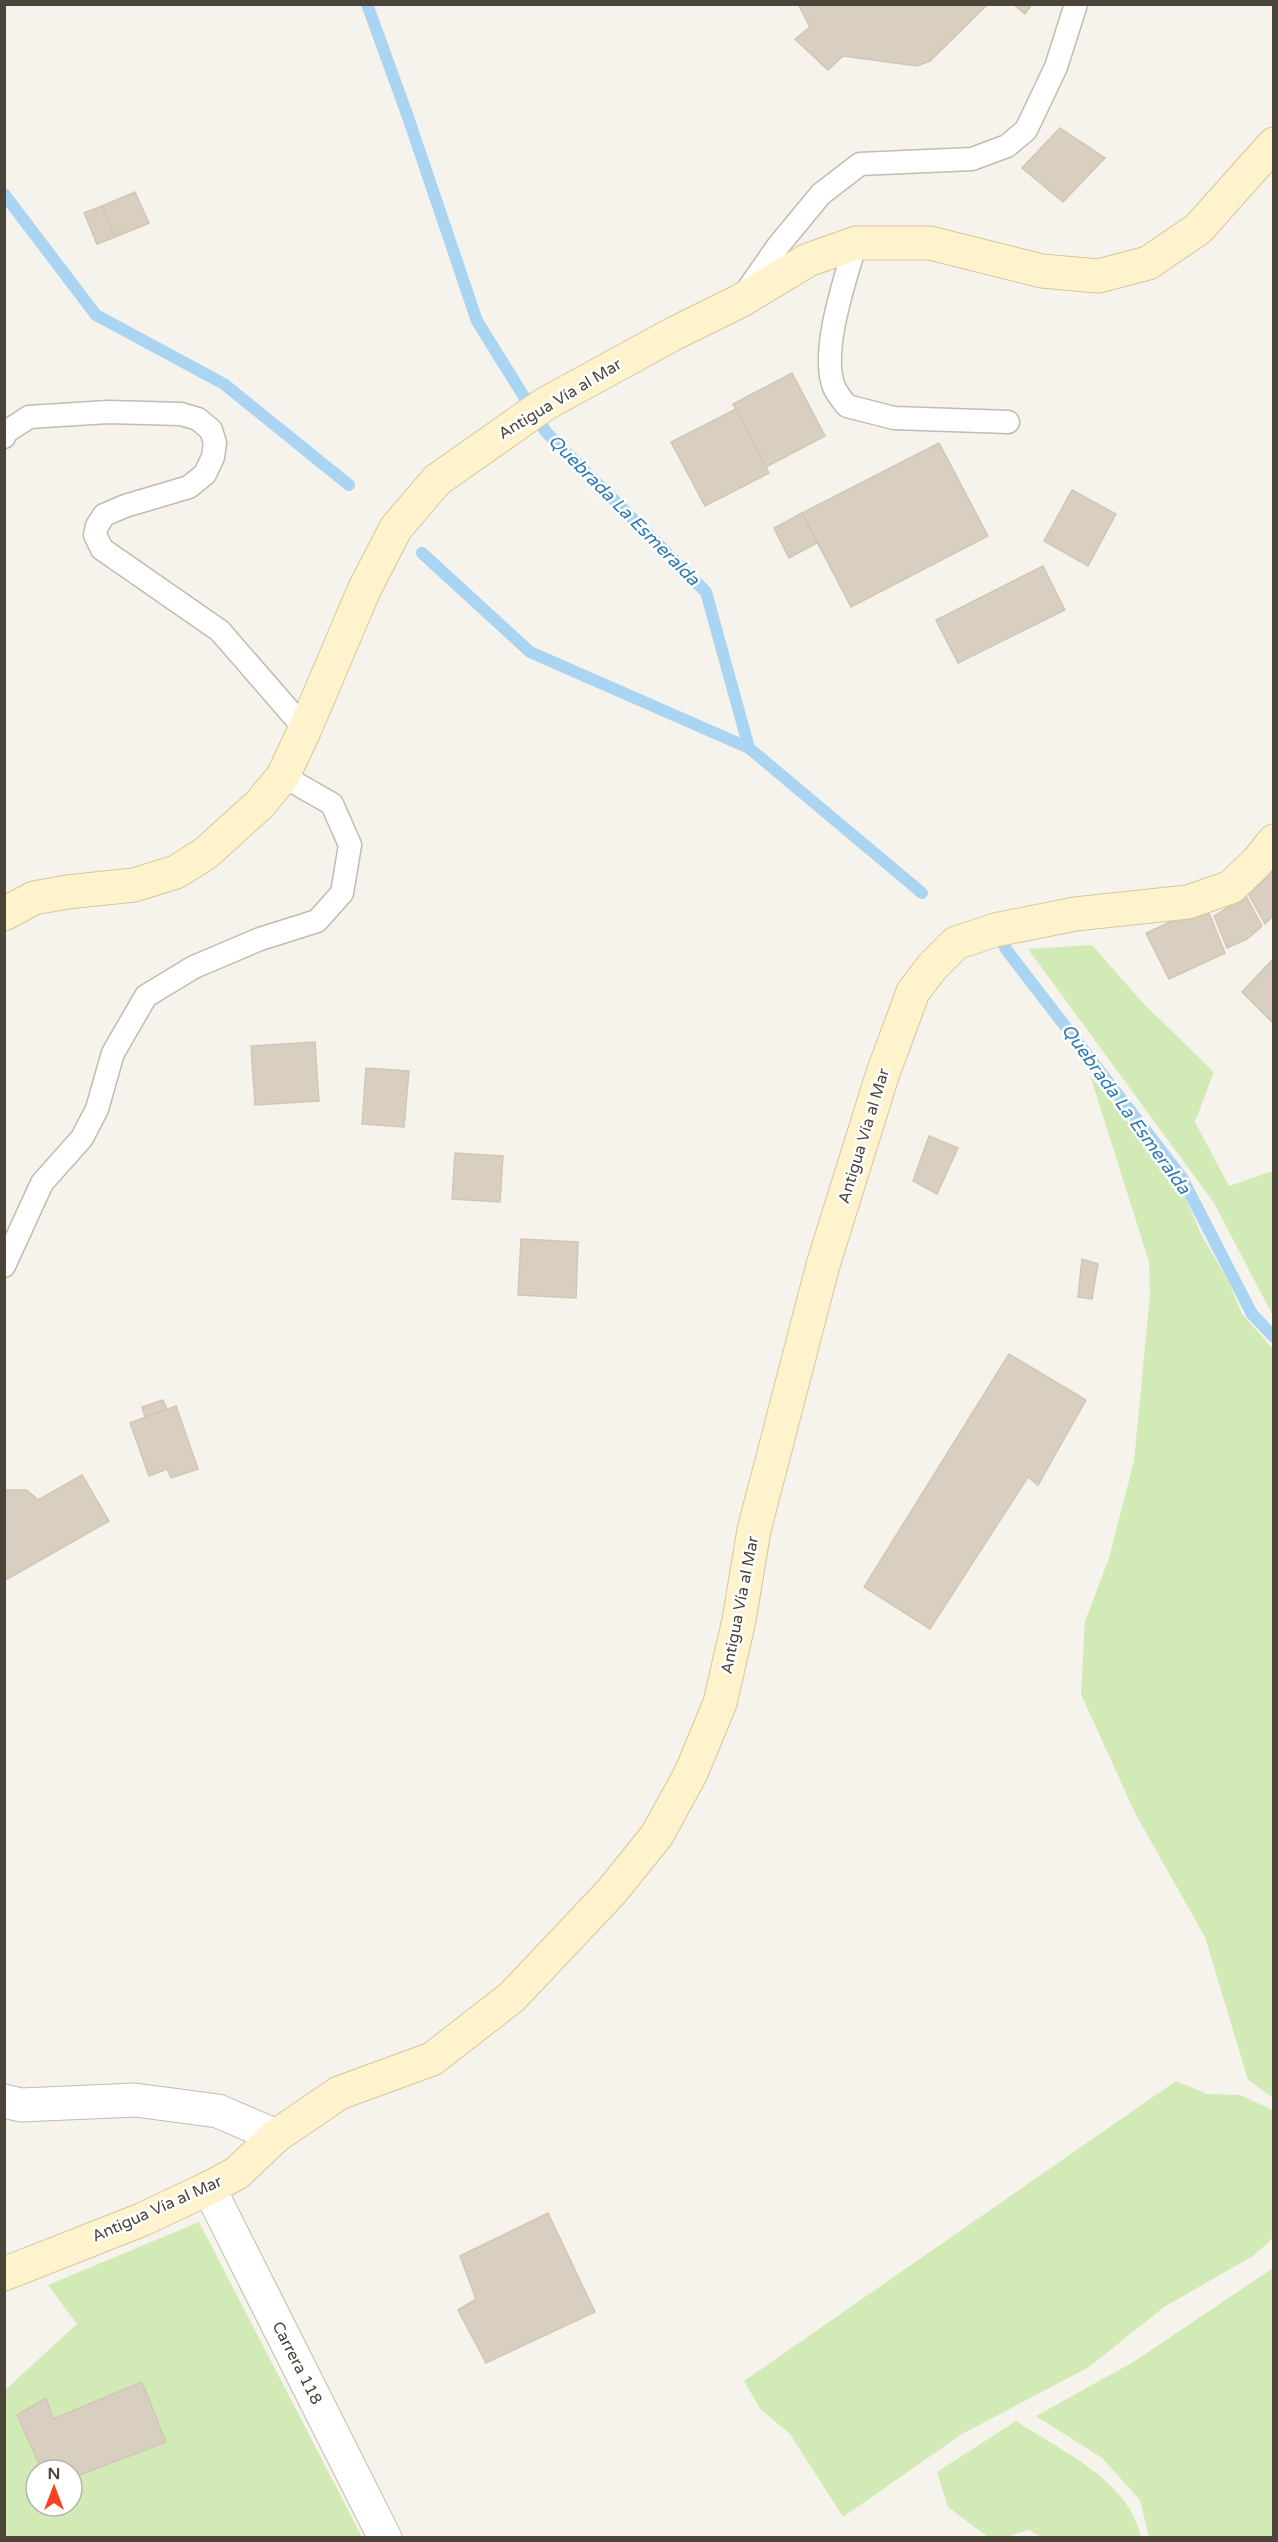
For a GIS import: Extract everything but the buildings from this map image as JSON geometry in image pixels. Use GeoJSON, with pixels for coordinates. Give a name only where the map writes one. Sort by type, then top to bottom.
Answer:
{"type":"FeatureCollection","features":[{"type":"Feature","properties":{"kind":"main road","name":"Antigua Vía al Mar"},"geometry":{"type":"LineString","coordinates":[[4,914],[34,898],[134,885],[176,872],[206,853],[260,804],[283,776],[364,590],[396,528],[437,480],[512,425],[545,404],[675,333],[740,301],[808,260],[856,243],[930,243],[1042,271],[1098,276],[1148,263],[1198,229],[1264,154]]}},
{"type":"Feature","properties":{"kind":"main road","name":"Antigua Vía al Mar"},"geometry":{"type":"LineString","coordinates":[[4,2274],[141,2220],[209,2188],[237,2173],[276,2136],[339,2093],[432,2059],[512,1997],[612,1891],[657,1835],[691,1773],[720,1703],[739,1620],[754,1530],[823,1265],[883,1072],[913,992],[932,967],[956,943],[995,930],[1075,914],[1188,902],[1231,887],[1258,861],[1274,841]]}},
{"type":"Feature","properties":{"kind":"street"},"geometry":{"type":"LineString","coordinates":[[4,2101],[21,2105],[135,2100],[218,2111],[276,2136]]}},
{"type":"Feature","properties":{"kind":"street","name":"Carrera 118"},"geometry":{"type":"LineString","coordinates":[[209,2188],[385,2538]]}},
{"type":"Feature","properties":{"kind":"lane"},"geometry":{"type":"LineString","coordinates":[[740,301],[778,246],[821,194],[860,164],[972,159],[1007,146],[1026,130],[1056,67],[1076,4]]}},
{"type":"Feature","properties":{"kind":"lane"},"geometry":{"type":"LineString","coordinates":[[856,243],[840,295],[830,358],[834,387],[847,406],[894,418],[1008,422]]}},
{"type":"Feature","properties":{"kind":"lane"},"geometry":{"type":"LineString","coordinates":[[4,437],[6,432],[29,417],[108,412],[181,414],[198,419],[211,430],[215,443],[213,457],[205,474],[189,487],[125,506],[104,515],[97,526],[95,535],[102,549],[220,632],[305,729]]}},
{"type":"Feature","properties":{"kind":"lane"},"geometry":{"type":"LineString","coordinates":[[4,1266],[42,1183],[82,1138],[97,1109],[114,1053],[146,996],[194,967],[260,939],[317,921],[342,893],[351,845],[332,804],[283,776]]}},
{"type":"Feature","properties":{"kind":"green space"},"geometry":{"type":"Polygon","coordinates":[[[1092,945],[1143,1003],[1214,1072],[1195,1122],[1229,1186],[1273,1171],[1273,1316],[1214,1203],[1028,949],[1092,945]]]}},
{"type":"Feature","properties":{"kind":"green space"},"geometry":{"type":"Polygon","coordinates":[[[1090,1075],[1182,1190],[1202,1236],[1228,1281],[1242,1314],[1273,1349],[1273,2098],[1248,2080],[1205,1937],[1136,1815],[1081,1694],[1085,1621],[1109,1558],[1134,1461],[1150,1294],[1149,1262],[1090,1075]]]}},
{"type":"Feature","properties":{"kind":"green space"},"geometry":{"type":"Polygon","coordinates":[[[1176,2081],[1207,2094],[1240,2095],[1273,2110],[1273,2238],[1253,2256],[1164,2307],[1089,2367],[962,2434],[843,2517],[790,2434],[761,2410],[744,2381],[1176,2081]]]}},
{"type":"Feature","properties":{"kind":"green space"},"geometry":{"type":"Polygon","coordinates":[[[199,2222],[362,2537],[5,2537],[4,2391],[77,2324],[48,2285],[199,2222]]]}},
{"type":"Feature","properties":{"kind":"green space"},"geometry":{"type":"Polygon","coordinates":[[[1273,2268],[1273,2537],[1149,2537],[1140,2500],[1102,2458],[1036,2416],[1135,2361],[1273,2268]]]}},
{"type":"Feature","properties":{"kind":"green space"},"geometry":{"type":"Polygon","coordinates":[[[1016,2421],[1072,2456],[1108,2483],[1123,2499],[1134,2517],[1141,2537],[1041,2537],[1028,2530],[1007,2537],[988,2537],[948,2507],[937,2472],[1016,2421]]]}},
{"type":"Feature","properties":{"kind":"waterway","name":"Quebrada La Esmeralda"},"geometry":{"type":"LineString","coordinates":[[367,4],[477,321],[546,432],[706,592],[749,748],[922,893]]}},
{"type":"Feature","properties":{"kind":"waterway"},"geometry":{"type":"LineString","coordinates":[[4,194],[96,315],[224,384],[349,485]]}},
{"type":"Feature","properties":{"kind":"waterway"},"geometry":{"type":"LineString","coordinates":[[422,553],[530,652],[749,748]]}},
{"type":"Feature","properties":{"kind":"waterway","name":"Quebrada La Esmeralda"},"geometry":{"type":"LineString","coordinates":[[1005,948],[1182,1178],[1252,1314],[1274,1337]]}}]}
